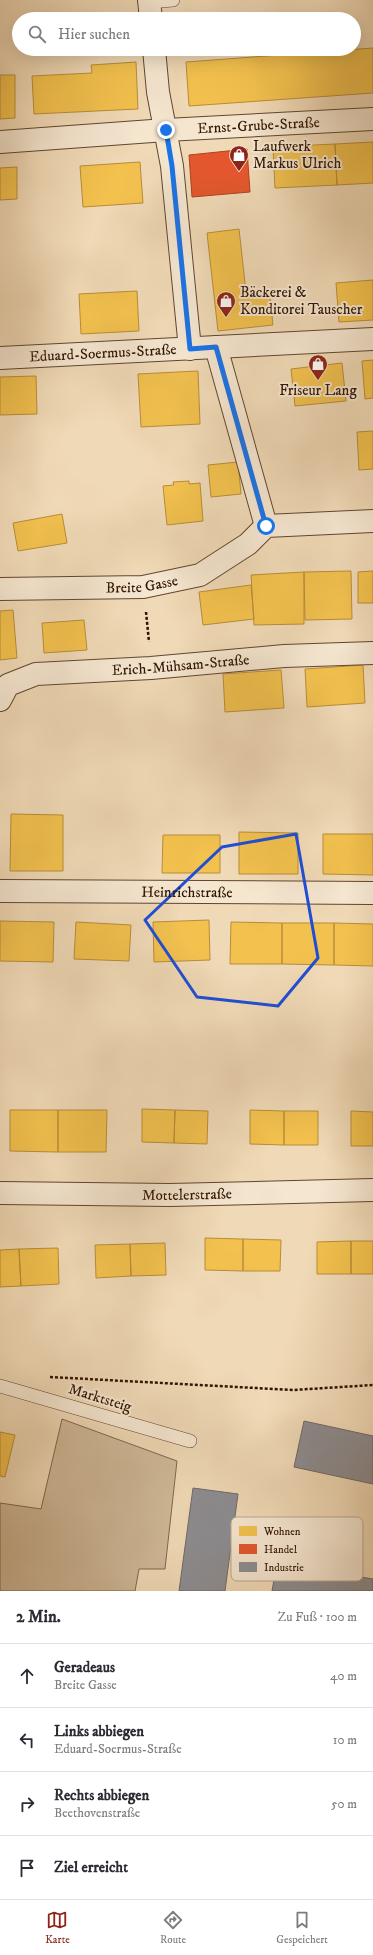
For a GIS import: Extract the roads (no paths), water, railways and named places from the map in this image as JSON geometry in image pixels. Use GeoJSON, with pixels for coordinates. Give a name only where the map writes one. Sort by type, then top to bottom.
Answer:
{"type":"FeatureCollection","features":[{"type":"Feature","properties":{"kind":"street"},"geometry":{"type":"LineString","coordinates":[[155,56],[158,92],[172,166],[190,349]]}},
{"type":"Feature","properties":{"kind":"street","name":"Ernst-Grube-Straße"},"geometry":{"type":"LineString","coordinates":[[0,142],[166,130],[373,118]]}},
{"type":"Feature","properties":{"kind":"street","name":"Eduard-Soermus-Straße"},"geometry":{"type":"LineString","coordinates":[[0,358],[373,339]]}},
{"type":"Feature","properties":{"kind":"street"},"geometry":{"type":"LineString","coordinates":[[216,347],[266,526],[373,521]]}},
{"type":"Feature","properties":{"kind":"street","name":"Breite Gasse"},"geometry":{"type":"LineString","coordinates":[[0,589],[143,587],[200,575],[248,544],[266,526]]}},
{"type":"Feature","properties":{"kind":"street","name":"Erich-Mühsam-Straße"},"geometry":{"type":"LineString","coordinates":[[0,700],[8,685],[36,674],[151,668],[284,656],[373,652]]}},
{"type":"Feature","properties":{"kind":"street","name":"Heinrichstraße"},"geometry":{"type":"LineString","coordinates":[[0,891],[373,893]]}},
{"type":"Feature","properties":{"kind":"street","name":"Mottelerstraße"},"geometry":{"type":"LineString","coordinates":[[0,1193],[170,1195],[373,1190]]}},
{"type":"Feature","properties":{"kind":"lane"},"geometry":{"type":"LineString","coordinates":[[150,7],[173,0]]}},
{"type":"Feature","properties":{"kind":"lane","name":"Marktsteig"},"geometry":{"type":"LineString","coordinates":[[0,1386],[190,1441]]}},
{"type":"Feature","properties":{"kind":"place","name":"Laufwerk Markus Ulrich"},"geometry":{"type":"Point","coordinates":[239,172]}},
{"type":"Feature","properties":{"kind":"place","name":"Bäckerei & Konditorei Tauscher"},"geometry":{"type":"Point","coordinates":[226,318]}},
{"type":"Feature","properties":{"kind":"place","name":"Friseur Lang"},"geometry":{"type":"Point","coordinates":[318,381]}}]}
